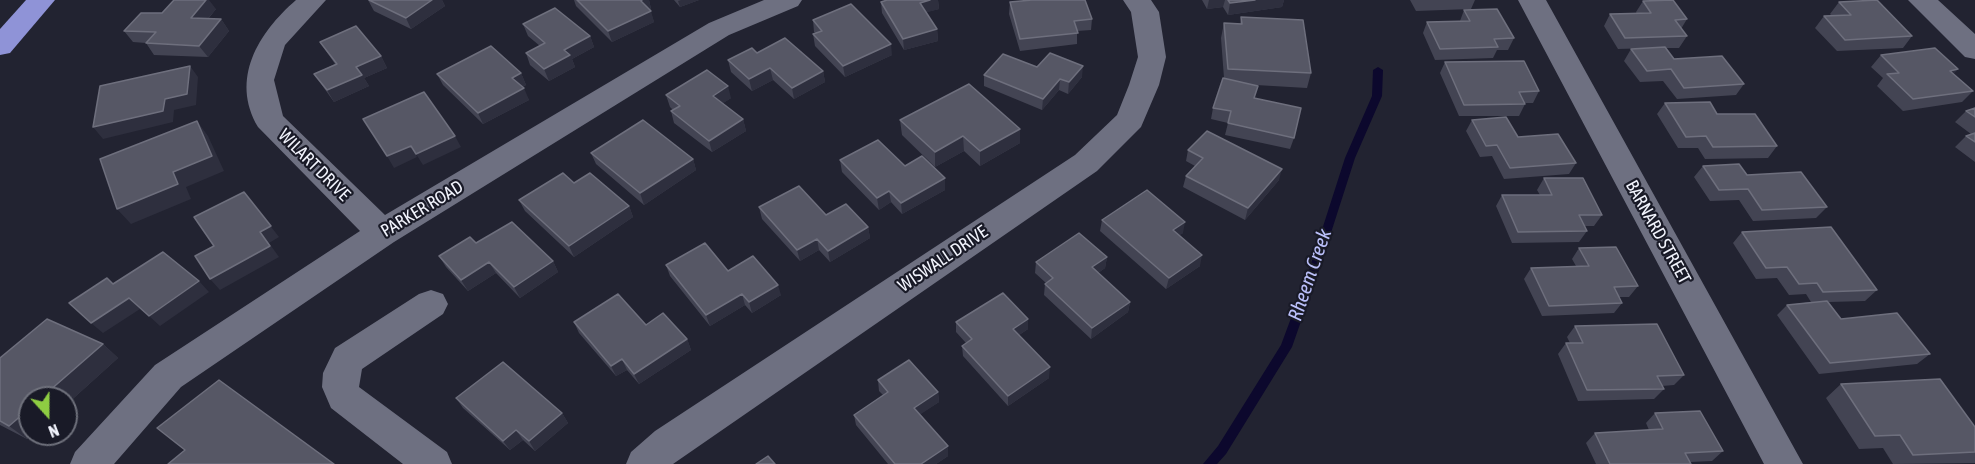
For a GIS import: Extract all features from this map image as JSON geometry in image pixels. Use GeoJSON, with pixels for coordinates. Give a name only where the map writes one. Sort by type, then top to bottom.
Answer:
{"type":"FeatureCollection","features":[{"type":"Feature","properties":{"kind":"highway"},"geometry":{"type":"LineString","coordinates":[[0,46],[41,0]]}},
{"type":"Feature","properties":{"kind":"street","name":"WILART DRIVE"},"geometry":{"type":"LineString","coordinates":[[312,0],[295,15],[272,43],[259,80],[268,120],[382,232]]}},
{"type":"Feature","properties":{"kind":"street","name":"PARKER ROAD"},"geometry":{"type":"LineString","coordinates":[[89,464],[168,376],[382,232],[719,29],[788,0]]}},
{"type":"Feature","properties":{"kind":"street","name":"WISWALL DRIVE"},"geometry":{"type":"LineString","coordinates":[[645,464],[669,443],[1086,163],[1130,120],[1144,85],[1152,57],[1145,12],[1137,0]]}},
{"type":"Feature","properties":{"kind":"street","name":"BARNARD STREET"},"geometry":{"type":"LineString","coordinates":[[1532,0],[1785,464]]}},
{"type":"Feature","properties":{"kind":"street"},"geometry":{"type":"LineString","coordinates":[[1922,0],[1975,50]]}},
{"type":"Feature","properties":{"kind":"street"},"geometry":{"type":"LineString","coordinates":[[431,303],[348,359],[341,373],[339,387],[344,397],[433,464]]}},
{"type":"Feature","properties":{"kind":"building"},"geometry":{"type":"Polygon","coordinates":[[[174,0],[206,0],[191,18],[221,19],[199,46],[146,43],[156,32],[124,31],[141,13],[162,13],[174,0]]]}},
{"type":"Feature","properties":{"kind":"building"},"geometry":{"type":"Polygon","coordinates":[[[369,0],[432,0],[406,18],[369,0]]]}},
{"type":"Feature","properties":{"kind":"building"},"geometry":{"type":"Polygon","coordinates":[[[577,0],[642,0],[651,11],[608,31],[577,0]]]}},
{"type":"Feature","properties":{"kind":"building"},"geometry":{"type":"Polygon","coordinates":[[[930,0],[920,3],[937,29],[903,39],[881,2],[930,0]]]}},
{"type":"Feature","properties":{"kind":"building"},"geometry":{"type":"Polygon","coordinates":[[[1085,0],[1092,19],[1074,21],[1078,33],[1020,39],[1010,2],[1085,0]]]}},
{"type":"Feature","properties":{"kind":"building"},"geometry":{"type":"Polygon","coordinates":[[[1228,0],[1255,0],[1230,3],[1228,0]]]}},
{"type":"Feature","properties":{"kind":"building"},"geometry":{"type":"Polygon","coordinates":[[[1673,0],[1687,19],[1675,20],[1687,36],[1625,38],[1610,14],[1651,13],[1643,1],[1673,0]]]}},
{"type":"Feature","properties":{"kind":"building"},"geometry":{"type":"Polygon","coordinates":[[[1877,0],[1912,36],[1845,40],[1824,16],[1851,15],[1839,2],[1877,0]]]}},
{"type":"Feature","properties":{"kind":"building"},"geometry":{"type":"Polygon","coordinates":[[[851,4],[891,44],[843,66],[813,34],[822,31],[813,20],[851,4]]]}},
{"type":"Feature","properties":{"kind":"building"},"geometry":{"type":"Polygon","coordinates":[[[555,8],[590,36],[564,50],[570,55],[544,69],[526,53],[545,43],[523,24],[555,8]]]}},
{"type":"Feature","properties":{"kind":"building"},"geometry":{"type":"Polygon","coordinates":[[[1497,9],[1514,38],[1494,39],[1498,47],[1440,49],[1427,22],[1470,21],[1464,10],[1497,9]]]}},
{"type":"Feature","properties":{"kind":"building"},"geometry":{"type":"Polygon","coordinates":[[[1241,17],[1303,20],[1311,73],[1228,69],[1224,23],[1242,24],[1241,17]]]}},
{"type":"Feature","properties":{"kind":"building"},"geometry":{"type":"Polygon","coordinates":[[[356,26],[381,56],[356,67],[362,75],[327,90],[314,74],[337,64],[320,42],[356,26]]]}},
{"type":"Feature","properties":{"kind":"building"},"geometry":{"type":"Polygon","coordinates":[[[785,38],[823,71],[792,88],[770,68],[749,79],[728,60],[752,48],[757,53],[785,38]]]}},
{"type":"Feature","properties":{"kind":"building"},"geometry":{"type":"Polygon","coordinates":[[[491,46],[521,73],[512,78],[524,88],[478,113],[437,74],[491,46]]]}},
{"type":"Feature","properties":{"kind":"building"},"geometry":{"type":"Polygon","coordinates":[[[1665,47],[1674,59],[1722,56],[1744,84],[1684,88],[1671,69],[1647,71],[1631,49],[1665,47]]]}},
{"type":"Feature","properties":{"kind":"building"},"geometry":{"type":"Polygon","coordinates":[[[1935,48],[1958,69],[1950,71],[1973,91],[1913,99],[1887,74],[1899,73],[1881,55],[1935,48]]]}},
{"type":"Feature","properties":{"kind":"building"},"geometry":{"type":"Polygon","coordinates":[[[1050,53],[1083,66],[1069,82],[1060,79],[1043,99],[984,75],[1003,54],[1037,67],[1050,53]]]}},
{"type":"Feature","properties":{"kind":"building"},"geometry":{"type":"Polygon","coordinates":[[[1524,61],[1539,91],[1519,92],[1525,104],[1464,105],[1445,62],[1524,61]]]}},
{"type":"Feature","properties":{"kind":"building"},"geometry":{"type":"Polygon","coordinates":[[[190,66],[187,94],[165,99],[163,111],[93,127],[100,86],[190,66]]]}},
{"type":"Feature","properties":{"kind":"building"},"geometry":{"type":"Polygon","coordinates":[[[707,70],[728,86],[713,96],[743,119],[709,141],[671,111],[680,106],[666,95],[707,70]]]}},
{"type":"Feature","properties":{"kind":"building"},"geometry":{"type":"Polygon","coordinates":[[[1223,78],[1258,86],[1254,98],[1301,108],[1294,138],[1228,123],[1231,111],[1213,108],[1223,78]]]}},
{"type":"Feature","properties":{"kind":"building"},"geometry":{"type":"Polygon","coordinates":[[[969,84],[1020,129],[980,151],[963,136],[935,152],[900,120],[969,84]]]}},
{"type":"Feature","properties":{"kind":"building"},"geometry":{"type":"Polygon","coordinates":[[[424,92],[455,136],[416,154],[411,146],[387,156],[363,119],[424,92]]]}},
{"type":"Feature","properties":{"kind":"building"},"geometry":{"type":"Polygon","coordinates":[[[1710,102],[1717,114],[1755,114],[1777,146],[1713,147],[1706,136],[1686,137],[1665,103],[1710,102]]]}},
{"type":"Feature","properties":{"kind":"building"},"geometry":{"type":"Polygon","coordinates":[[[1975,108],[1975,117],[1966,111],[1975,108]]]}},
{"type":"Feature","properties":{"kind":"building"},"geometry":{"type":"Polygon","coordinates":[[[1506,117],[1518,137],[1558,134],[1576,163],[1510,168],[1497,145],[1486,146],[1472,120],[1506,117]]]}},
{"type":"Feature","properties":{"kind":"building"},"geometry":{"type":"Polygon","coordinates":[[[643,120],[693,159],[640,193],[591,153],[643,120]]]}},
{"type":"Feature","properties":{"kind":"building"},"geometry":{"type":"Polygon","coordinates":[[[197,121],[212,156],[173,172],[178,184],[117,209],[100,159],[197,121]]]}},
{"type":"Feature","properties":{"kind":"building"},"geometry":{"type":"Polygon","coordinates":[[[1207,131],[1282,169],[1248,208],[1186,176],[1203,158],[1188,150],[1207,131]]]}},
{"type":"Feature","properties":{"kind":"building"},"geometry":{"type":"Polygon","coordinates":[[[1975,133],[1975,142],[1966,136],[1975,133]]]}},
{"type":"Feature","properties":{"kind":"building"},"geometry":{"type":"Polygon","coordinates":[[[878,140],[905,166],[922,156],[945,178],[901,203],[889,191],[877,198],[840,160],[878,140]]]}},
{"type":"Feature","properties":{"kind":"building"},"geometry":{"type":"Polygon","coordinates":[[[1739,164],[1747,175],[1801,172],[1827,207],[1762,210],[1748,189],[1719,190],[1703,166],[1739,164]]]}},
{"type":"Feature","properties":{"kind":"building"},"geometry":{"type":"Polygon","coordinates":[[[563,173],[574,183],[590,173],[629,206],[569,246],[519,200],[563,173]]]}},
{"type":"Feature","properties":{"kind":"building"},"geometry":{"type":"Polygon","coordinates":[[[1544,178],[1583,178],[1602,215],[1579,215],[1587,231],[1518,232],[1502,195],[1552,195],[1544,178]]]}},
{"type":"Feature","properties":{"kind":"building"},"geometry":{"type":"Polygon","coordinates":[[[799,186],[826,215],[846,204],[868,227],[828,251],[817,239],[797,250],[759,207],[799,186]]]}},
{"type":"Feature","properties":{"kind":"building"},"geometry":{"type":"Polygon","coordinates":[[[1147,190],[1185,222],[1173,230],[1202,255],[1169,278],[1102,220],[1147,190]]]}},
{"type":"Feature","properties":{"kind":"building"},"geometry":{"type":"Polygon","coordinates":[[[244,192],[271,226],[260,232],[270,246],[210,279],[195,256],[214,246],[194,217],[244,192]]]}},
{"type":"Feature","properties":{"kind":"building"},"geometry":{"type":"Polygon","coordinates":[[[512,222],[553,261],[514,287],[489,262],[461,280],[439,256],[470,237],[476,243],[512,222]]]}},
{"type":"Feature","properties":{"kind":"building"},"geometry":{"type":"Polygon","coordinates":[[[1831,227],[1877,290],[1823,292],[1817,283],[1799,284],[1787,267],[1766,268],[1742,232],[1831,227]]]}},
{"type":"Feature","properties":{"kind":"building"},"geometry":{"type":"Polygon","coordinates":[[[1079,233],[1107,257],[1092,267],[1130,302],[1092,328],[1045,284],[1053,278],[1036,262],[1079,233]]]}},
{"type":"Feature","properties":{"kind":"building"},"geometry":{"type":"Polygon","coordinates":[[[705,243],[728,271],[753,256],[778,285],[749,302],[742,294],[706,315],[666,265],[705,243]]]}},
{"type":"Feature","properties":{"kind":"building"},"geometry":{"type":"Polygon","coordinates":[[[1616,247],[1638,286],[1614,287],[1622,303],[1549,306],[1531,268],[1589,266],[1579,248],[1616,247]]]}},
{"type":"Feature","properties":{"kind":"building"},"geometry":{"type":"Polygon","coordinates":[[[163,252],[199,281],[149,316],[129,298],[91,323],[69,303],[107,278],[113,284],[163,252]]]}},
{"type":"Feature","properties":{"kind":"building"},"geometry":{"type":"Polygon","coordinates":[[[1003,293],[1028,319],[1013,329],[1050,367],[1008,396],[962,346],[972,339],[956,322],[1003,293]]]}},
{"type":"Feature","properties":{"kind":"building"},"geometry":{"type":"Polygon","coordinates":[[[618,294],[646,325],[663,313],[687,339],[634,374],[622,359],[611,366],[574,322],[618,294]]]}},
{"type":"Feature","properties":{"kind":"building"},"geometry":{"type":"Polygon","coordinates":[[[1827,301],[1841,319],[1897,313],[1930,354],[1830,363],[1787,305],[1827,301]]]}},
{"type":"Feature","properties":{"kind":"building"},"geometry":{"type":"Polygon","coordinates":[[[47,319],[103,344],[55,386],[18,386],[18,418],[9,426],[0,421],[0,358],[47,319]]]}},
{"type":"Feature","properties":{"kind":"building"},"geometry":{"type":"Polygon","coordinates":[[[1657,324],[1684,375],[1657,376],[1664,389],[1587,390],[1566,343],[1583,343],[1575,326],[1657,324]]]}},
{"type":"Feature","properties":{"kind":"building"},"geometry":{"type":"Polygon","coordinates":[[[909,360],[938,392],[914,408],[948,446],[921,464],[895,464],[854,415],[888,392],[878,380],[909,360]]]}},
{"type":"Feature","properties":{"kind":"building"},"geometry":{"type":"Polygon","coordinates":[[[503,362],[562,413],[529,441],[516,430],[503,441],[456,398],[503,362]]]}},
{"type":"Feature","properties":{"kind":"building"},"geometry":{"type":"Polygon","coordinates":[[[1940,379],[1975,427],[1975,452],[1913,455],[1900,435],[1875,436],[1841,384],[1940,379]]]}},
{"type":"Feature","properties":{"kind":"building"},"geometry":{"type":"Polygon","coordinates":[[[219,380],[334,464],[168,464],[185,450],[157,428],[219,380]]]}},
{"type":"Feature","properties":{"kind":"building"},"geometry":{"type":"Polygon","coordinates":[[[1700,411],[1723,451],[1685,453],[1691,464],[1610,464],[1595,433],[1663,429],[1655,413],[1700,411]]]}},
{"type":"Feature","properties":{"kind":"building"},"geometry":{"type":"Polygon","coordinates":[[[768,456],[775,464],[756,464],[768,456]]]}},
{"type":"Feature","properties":{"kind":"waterway","name":"Rheem Creek"},"geometry":{"type":"LineString","coordinates":[[1209,464],[1222,450],[1286,347],[1315,267],[1350,158],[1377,96],[1378,70]]}}]}
